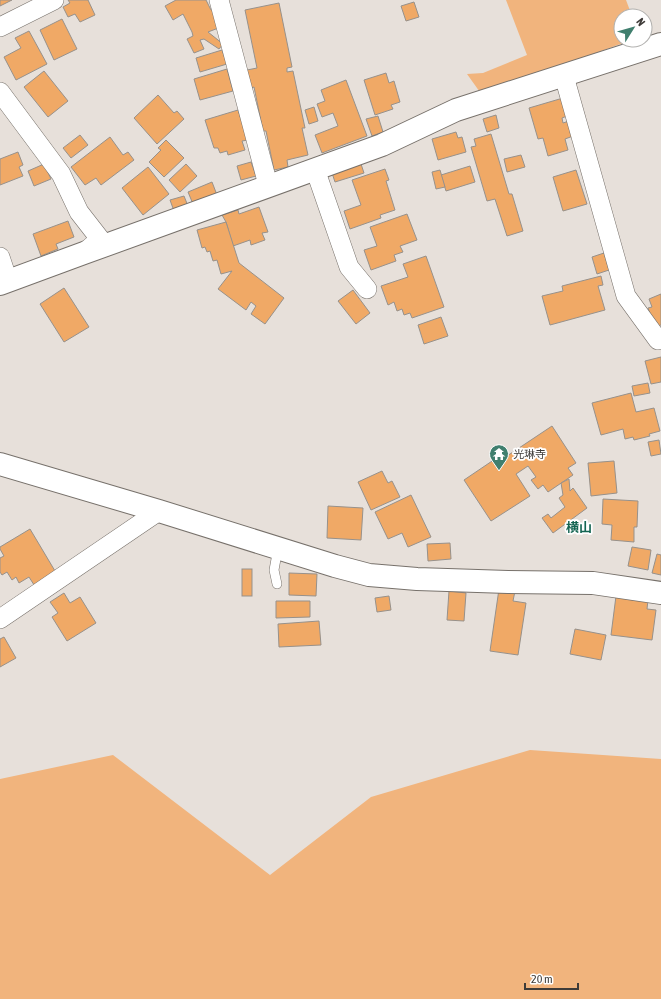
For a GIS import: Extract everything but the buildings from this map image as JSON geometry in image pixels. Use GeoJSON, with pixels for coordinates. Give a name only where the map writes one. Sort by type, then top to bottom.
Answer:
{"type":"FeatureCollection","features":[{"type":"Feature","properties":{"kind":"street"},"geometry":{"type":"LineString","coordinates":[[0,27],[54,0]]}},
{"type":"Feature","properties":{"kind":"street"},"geometry":{"type":"LineString","coordinates":[[219,0],[268,185]]}},
{"type":"Feature","properties":{"kind":"street"},"geometry":{"type":"LineString","coordinates":[[0,257],[4,283],[268,185],[382,145],[456,110],[661,44]]}},
{"type":"Feature","properties":{"kind":"street"},"geometry":{"type":"LineString","coordinates":[[564,76],[626,296],[658,340]]}},
{"type":"Feature","properties":{"kind":"street"},"geometry":{"type":"LineString","coordinates":[[0,92],[61,174],[79,212],[100,239],[84,253]]}},
{"type":"Feature","properties":{"kind":"street"},"geometry":{"type":"LineString","coordinates":[[315,169],[349,267],[367,289]]}},
{"type":"Feature","properties":{"kind":"street"},"geometry":{"type":"LineString","coordinates":[[0,464],[369,575],[417,579],[492,582],[593,582],[661,593]]}},
{"type":"Feature","properties":{"kind":"street"},"geometry":{"type":"LineString","coordinates":[[0,619],[159,511]]}},
{"type":"Feature","properties":{"kind":"lane"},"geometry":{"type":"LineString","coordinates":[[277,584],[274,570],[278,548]]}},
{"type":"Feature","properties":{"kind":"shaded area"},"geometry":{"type":"Polygon","coordinates":[[[506,0],[626,0],[629,8],[613,8],[613,47],[482,95],[467,74],[483,73],[527,55],[506,0]]]}},
{"type":"Feature","properties":{"kind":"shaded area"},"geometry":{"type":"Polygon","coordinates":[[[530,750],[661,759],[661,999],[0,999],[0,779],[113,755],[270,875],[371,797],[530,750]]]}},
{"type":"Feature","properties":{"kind":"place","name":"光琳寺"},"geometry":{"type":"Point","coordinates":[499,471]}},
{"type":"Feature","properties":{"kind":"district","name":"横山"},"geometry":{"type":"Point","coordinates":[579,527]}}]}
